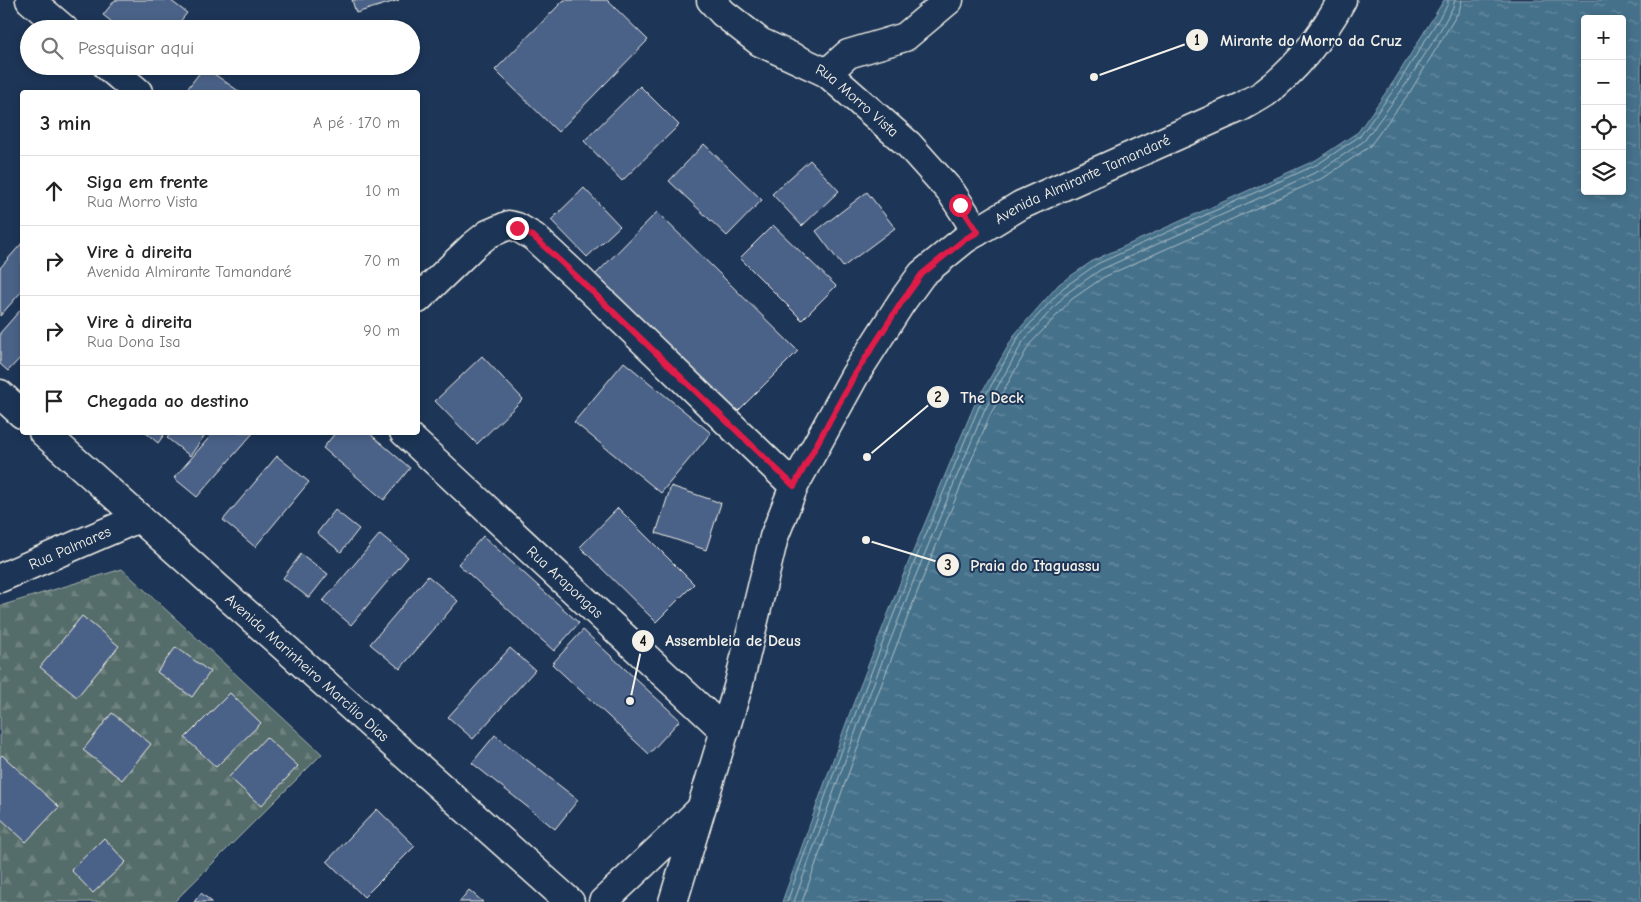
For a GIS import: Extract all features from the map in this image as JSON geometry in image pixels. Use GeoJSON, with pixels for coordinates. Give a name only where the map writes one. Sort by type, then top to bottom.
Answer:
{"type":"FeatureCollection","features":[{"type":"Feature","properties":{"kind":"street"},"geometry":{"type":"LineString","coordinates":[[30,0],[53,20]]}},
{"type":"Feature","properties":{"kind":"street","name":"Rua Morro Vista"},"geometry":{"type":"LineString","coordinates":[[711,0],[723,13],[760,42],[827,73],[909,146],[951,192],[978,232]]}},
{"type":"Feature","properties":{"kind":"street"},"geometry":{"type":"LineString","coordinates":[[827,73],[848,54],[906,37],[949,0]]}},
{"type":"Feature","properties":{"kind":"street","name":"Avenida Almirante Tamandaré"},"geometry":{"type":"LineString","coordinates":[[674,902],[725,731],[774,537],[794,486],[854,376],[922,274],[965,239],[1021,205],[1241,107],[1265,93],[1310,49],[1327,26],[1342,0]]}},
{"type":"Feature","properties":{"kind":"street"},"geometry":{"type":"LineString","coordinates":[[118,75],[136,90]]}},
{"type":"Feature","properties":{"kind":"street"},"geometry":{"type":"LineString","coordinates":[[420,297],[488,234],[508,225],[517,228],[534,237],[568,268],[794,486]]}},
{"type":"Feature","properties":{"kind":"street"},"geometry":{"type":"LineString","coordinates":[[0,394],[20,412]]}},
{"type":"Feature","properties":{"kind":"street","name":"Avenida Marinheiro Marcílio Dias"},"geometry":{"type":"LineString","coordinates":[[46,435],[570,902]]}},
{"type":"Feature","properties":{"kind":"street","name":"Rua Arapongas"},"geometry":{"type":"LineString","coordinates":[[407,435],[725,731]]}},
{"type":"Feature","properties":{"kind":"street","name":"Rua Palmares"},"geometry":{"type":"LineString","coordinates":[[0,578],[139,518]]}},
{"type":"Feature","properties":{"kind":"street","name":"Avenida Almirante Tamandaré"},"geometry":{"type":"LineString","coordinates":[[603,902],[700,811]]}},
{"type":"Feature","properties":{"kind":"street","name":"Avenida Almirante Tamandaré"},"geometry":{"type":"LineString","coordinates":[[603,902],[613,899],[634,902]]}},
{"type":"Feature","properties":{"kind":"green space"},"geometry":{"type":"Polygon","coordinates":[[[122,569],[322,754],[174,902],[0,902],[0,606],[122,569]]]}},
{"type":"Feature","properties":{"kind":"water"},"geometry":{"type":"Polygon","coordinates":[[[1444,0],[1641,0],[1641,902],[782,902],[852,707],[902,578],[974,406],[1015,334],[1059,284],[1094,260],[1316,160],[1358,132],[1394,81],[1444,0]]]}},
{"type":"Feature","properties":{"kind":"building"},"geometry":{"type":"Polygon","coordinates":[[[115,0],[170,0],[187,13],[181,20],[109,20],[103,15],[115,0]]]}},
{"type":"Feature","properties":{"kind":"building"},"geometry":{"type":"Polygon","coordinates":[[[352,0],[399,0],[356,13],[352,0]]]}},
{"type":"Feature","properties":{"kind":"building"},"geometry":{"type":"Polygon","coordinates":[[[564,0],[607,0],[648,40],[558,132],[495,70],[564,0]]]}},
{"type":"Feature","properties":{"kind":"building"},"geometry":{"type":"Polygon","coordinates":[[[198,75],[216,75],[237,90],[187,90],[198,75]]]}},
{"type":"Feature","properties":{"kind":"building"},"geometry":{"type":"Polygon","coordinates":[[[640,86],[679,125],[622,181],[584,141],[640,86]]]}},
{"type":"Feature","properties":{"kind":"building"},"geometry":{"type":"Polygon","coordinates":[[[704,144],[762,200],[727,236],[669,181],[704,144]]]}},
{"type":"Feature","properties":{"kind":"building"},"geometry":{"type":"Polygon","coordinates":[[[810,160],[839,191],[802,226],[772,194],[810,160]]]}},
{"type":"Feature","properties":{"kind":"building"},"geometry":{"type":"Polygon","coordinates":[[[584,188],[620,226],[587,257],[551,220],[584,188]]]}},
{"type":"Feature","properties":{"kind":"building"},"geometry":{"type":"Polygon","coordinates":[[[867,192],[895,228],[843,267],[816,231],[867,192]]]}},
{"type":"Feature","properties":{"kind":"building"},"geometry":{"type":"Polygon","coordinates":[[[657,212],[798,351],[734,415],[594,276],[657,212]]]}},
{"type":"Feature","properties":{"kind":"building"},"geometry":{"type":"Polygon","coordinates":[[[773,225],[836,286],[802,320],[740,258],[773,225]]]}},
{"type":"Feature","properties":{"kind":"building"},"geometry":{"type":"Polygon","coordinates":[[[20,245],[20,293],[0,316],[0,268],[20,245]]]}},
{"type":"Feature","properties":{"kind":"building"},"geometry":{"type":"Polygon","coordinates":[[[20,310],[20,358],[8,371],[0,364],[0,333],[20,310]]]}},
{"type":"Feature","properties":{"kind":"building"},"geometry":{"type":"Polygon","coordinates":[[[482,356],[523,399],[477,444],[435,401],[482,356]]]}},
{"type":"Feature","properties":{"kind":"building"},"geometry":{"type":"Polygon","coordinates":[[[624,362],[711,433],[661,493],[574,422],[624,362]]]}},
{"type":"Feature","properties":{"kind":"building"},"geometry":{"type":"Polygon","coordinates":[[[149,435],[164,435],[158,443],[149,435]]]}},
{"type":"Feature","properties":{"kind":"building"},"geometry":{"type":"Polygon","coordinates":[[[170,435],[205,435],[190,456],[167,438],[170,435]]]}},
{"type":"Feature","properties":{"kind":"building"},"geometry":{"type":"Polygon","coordinates":[[[211,435],[251,435],[197,497],[174,478],[211,435]]]}},
{"type":"Feature","properties":{"kind":"building"},"geometry":{"type":"Polygon","coordinates":[[[334,435],[372,435],[410,468],[384,500],[323,448],[334,435]]]}},
{"type":"Feature","properties":{"kind":"building"},"geometry":{"type":"Polygon","coordinates":[[[277,456],[309,482],[255,547],[223,520],[277,456]]]}},
{"type":"Feature","properties":{"kind":"building"},"geometry":{"type":"Polygon","coordinates":[[[671,486],[721,503],[706,550],[656,533],[671,486]]]}},
{"type":"Feature","properties":{"kind":"building"},"geometry":{"type":"Polygon","coordinates":[[[618,508],[694,584],[656,622],[580,547],[618,508]]]}},
{"type":"Feature","properties":{"kind":"building"},"geometry":{"type":"Polygon","coordinates":[[[335,510],[359,529],[341,552],[317,533],[335,510]]]}},
{"type":"Feature","properties":{"kind":"building"},"geometry":{"type":"Polygon","coordinates":[[[380,534],[408,557],[351,625],[323,601],[380,534]]]}},
{"type":"Feature","properties":{"kind":"building"},"geometry":{"type":"Polygon","coordinates":[[[483,536],[579,623],[554,651],[458,564],[483,536]]]}},
{"type":"Feature","properties":{"kind":"building"},"geometry":{"type":"Polygon","coordinates":[[[301,554],[328,574],[309,598],[283,578],[301,554]]]}},
{"type":"Feature","properties":{"kind":"building"},"geometry":{"type":"Polygon","coordinates":[[[428,576],[458,601],[400,669],[370,644],[428,576]]]}},
{"type":"Feature","properties":{"kind":"building"},"geometry":{"type":"Polygon","coordinates":[[[82,616],[119,646],[77,697],[40,667],[82,616]]]}},
{"type":"Feature","properties":{"kind":"building"},"geometry":{"type":"Polygon","coordinates":[[[583,630],[680,720],[649,754],[552,664],[583,630]]]}},
{"type":"Feature","properties":{"kind":"building"},"geometry":{"type":"Polygon","coordinates":[[[176,647],[210,672],[192,697],[157,672],[176,647]]]}},
{"type":"Feature","properties":{"kind":"building"},"geometry":{"type":"Polygon","coordinates":[[[510,648],[535,670],[473,739],[448,717],[510,648]]]}},
{"type":"Feature","properties":{"kind":"building"},"geometry":{"type":"Polygon","coordinates":[[[230,693],[261,723],[216,767],[185,738],[230,693]]]}},
{"type":"Feature","properties":{"kind":"building"},"geometry":{"type":"Polygon","coordinates":[[[112,713],[151,744],[122,780],[83,750],[112,713]]]}},
{"type":"Feature","properties":{"kind":"building"},"geometry":{"type":"Polygon","coordinates":[[[495,735],[578,800],[555,829],[472,763],[495,735]]]}},
{"type":"Feature","properties":{"kind":"building"},"geometry":{"type":"Polygon","coordinates":[[[266,737],[298,766],[261,806],[229,777],[266,737]]]}},
{"type":"Feature","properties":{"kind":"building"},"geometry":{"type":"Polygon","coordinates":[[[2,755],[59,807],[26,842],[0,818],[0,757],[2,755]]]}},
{"type":"Feature","properties":{"kind":"building"},"geometry":{"type":"Polygon","coordinates":[[[377,809],[415,846],[364,897],[327,861],[377,809]]]}},
{"type":"Feature","properties":{"kind":"building"},"geometry":{"type":"Polygon","coordinates":[[[104,838],[126,862],[93,893],[71,870],[104,838]]]}},
{"type":"Feature","properties":{"kind":"building"},"geometry":{"type":"Polygon","coordinates":[[[469,890],[483,902],[459,902],[469,890]]]}},
{"type":"Feature","properties":{"kind":"building"},"geometry":{"type":"Polygon","coordinates":[[[201,893],[212,902],[194,902],[201,893]]]}},
{"type":"Feature","properties":{"kind":"place","name":"Mirante do Morro da Cruz"},"geometry":{"type":"Point","coordinates":[1094,77]}},
{"type":"Feature","properties":{"kind":"place","name":"The Deck"},"geometry":{"type":"Point","coordinates":[867,457]}},
{"type":"Feature","properties":{"kind":"place","name":"Praia do Itaguassu"},"geometry":{"type":"Point","coordinates":[866,540]}},
{"type":"Feature","properties":{"kind":"place","name":"Assembleia de Deus"},"geometry":{"type":"Point","coordinates":[630,701]}},
{"type":"Feature","properties":{"kind":"route"},"geometry":{"type":"LineString","coordinates":[[517,228],[534,237],[575,275],[794,486],[854,376],[922,274],[965,239],[978,232],[960,205]]}}]}
